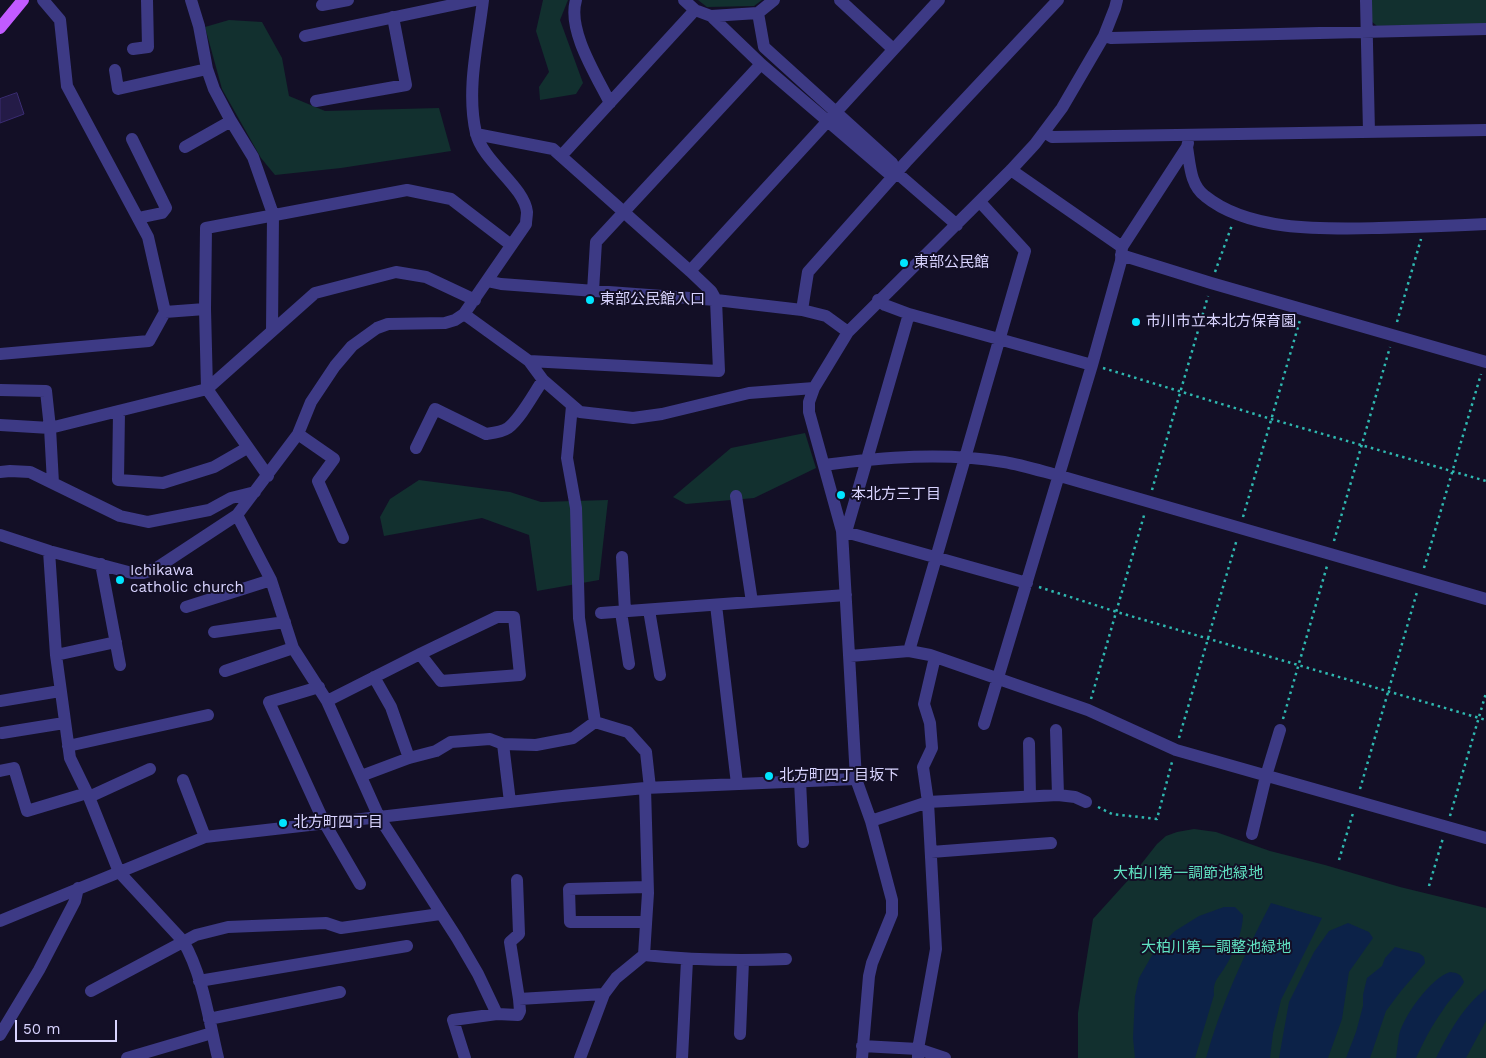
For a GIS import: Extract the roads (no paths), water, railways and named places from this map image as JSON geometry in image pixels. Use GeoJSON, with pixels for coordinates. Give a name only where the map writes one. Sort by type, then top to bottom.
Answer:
{"type":"FeatureCollection","features":[{"type":"Feature","properties":{"kind":"main road"},"geometry":{"type":"LineString","coordinates":[[0,28],[23,0]]}},
{"type":"Feature","properties":{"kind":"street"},"geometry":{"type":"LineString","coordinates":[[0,354],[149,341],[165,312],[148,237],[67,86],[60,20],[43,0]]}},
{"type":"Feature","properties":{"kind":"street"},"geometry":{"type":"LineString","coordinates":[[133,49],[148,47],[147,0]]}},
{"type":"Feature","properties":{"kind":"street"},"geometry":{"type":"LineString","coordinates":[[191,0],[199,26],[207,69],[214,90],[252,157],[273,214],[272,331]]}},
{"type":"Feature","properties":{"kind":"street"},"geometry":{"type":"LineString","coordinates":[[322,6],[348,0]]}},
{"type":"Feature","properties":{"kind":"street"},"geometry":{"type":"LineString","coordinates":[[305,36],[476,0]]}},
{"type":"Feature","properties":{"kind":"street"},"geometry":{"type":"LineString","coordinates":[[0,535],[49,551],[132,572],[143,573],[154,569],[237,515],[298,434],[311,402],[335,366],[352,346],[377,328],[388,324],[445,323],[455,320],[464,314],[526,224],[527,211],[520,195],[489,159],[476,134],[474,74],[483,0]]}},
{"type":"Feature","properties":{"kind":"street"},"geometry":{"type":"LineString","coordinates":[[576,0],[574,23],[578,37],[610,103]]}},
{"type":"Feature","properties":{"kind":"street"},"geometry":{"type":"LineString","coordinates":[[684,0],[695,10],[711,16],[761,64],[830,117]]}},
{"type":"Feature","properties":{"kind":"street"},"geometry":{"type":"LineString","coordinates":[[711,16],[758,13],[774,0]]}},
{"type":"Feature","properties":{"kind":"street"},"geometry":{"type":"LineString","coordinates":[[840,0],[893,49]]}},
{"type":"Feature","properties":{"kind":"street"},"geometry":{"type":"LineString","coordinates":[[690,271],[939,0]]}},
{"type":"Feature","properties":{"kind":"street"},"geometry":{"type":"LineString","coordinates":[[802,310],[808,272],[1058,0]]}},
{"type":"Feature","properties":{"kind":"street"},"geometry":{"type":"LineString","coordinates":[[945,1058],[918,1053],[862,1052],[868,976],[888,928],[892,914],[892,900],[871,821],[856,779],[844,532],[809,412],[809,402],[814,388],[848,332],[878,300],[1012,170],[1044,132],[1062,108],[1104,36],[1117,0]]}},
{"type":"Feature","properties":{"kind":"street"},"geometry":{"type":"LineString","coordinates":[[1366,0],[1369,132]]}},
{"type":"Feature","properties":{"kind":"street"},"geometry":{"type":"LineString","coordinates":[[562,155],[695,10]]}},
{"type":"Feature","properties":{"kind":"street"},"geometry":{"type":"LineString","coordinates":[[758,13],[764,47],[830,117],[887,172],[897,173],[957,225]]}},
{"type":"Feature","properties":{"kind":"street"},"geometry":{"type":"LineString","coordinates":[[316,101],[406,85],[392,17]]}},
{"type":"Feature","properties":{"kind":"street"},"geometry":{"type":"LineString","coordinates":[[1104,36],[1110,38],[1486,29]]}},
{"type":"Feature","properties":{"kind":"street"},"geometry":{"type":"LineString","coordinates":[[593,291],[596,242],[761,64]]}},
{"type":"Feature","properties":{"kind":"street"},"geometry":{"type":"LineString","coordinates":[[115,70],[118,89],[207,69]]}},
{"type":"Feature","properties":{"kind":"street"},"geometry":{"type":"LineString","coordinates":[[185,147],[231,121]]}},
{"type":"Feature","properties":{"kind":"street"},"geometry":{"type":"LineString","coordinates":[[1044,132],[1052,137],[1188,142],[1369,132],[1486,130]]}},
{"type":"Feature","properties":{"kind":"street"},"geometry":{"type":"LineString","coordinates":[[476,134],[553,149],[562,155],[690,271],[711,291],[716,300],[719,371],[529,361]]}},
{"type":"Feature","properties":{"kind":"street"},"geometry":{"type":"LineString","coordinates":[[132,139],[166,208],[162,213],[138,218]]}},
{"type":"Feature","properties":{"kind":"street"},"geometry":{"type":"LineString","coordinates":[[1188,142],[1194,182],[1204,196],[1236,214],[1280,225],[1339,228],[1486,224]]}},
{"type":"Feature","properties":{"kind":"street"},"geometry":{"type":"LineString","coordinates":[[984,724],[1060,476],[1122,251],[1188,142]]}},
{"type":"Feature","properties":{"kind":"street"},"geometry":{"type":"LineString","coordinates":[[1012,170],[1122,251],[1211,283],[1485,360]]}},
{"type":"Feature","properties":{"kind":"street"},"geometry":{"type":"LineString","coordinates":[[268,476],[207,389],[205,309],[206,228],[407,190],[452,199],[511,245]]}},
{"type":"Feature","properties":{"kind":"street"},"geometry":{"type":"LineString","coordinates":[[909,651],[1026,251],[980,202]]}},
{"type":"Feature","properties":{"kind":"street"},"geometry":{"type":"LineString","coordinates":[[0,425],[50,428],[207,389],[315,293],[396,272],[426,277],[475,300]]}},
{"type":"Feature","properties":{"kind":"street"},"geometry":{"type":"LineString","coordinates":[[487,281],[501,284],[716,300],[802,310],[826,316],[848,332]]}},
{"type":"Feature","properties":{"kind":"street"},"geometry":{"type":"LineString","coordinates":[[878,300],[885,305],[909,314],[1092,365]]}},
{"type":"Feature","properties":{"kind":"street"},"geometry":{"type":"LineString","coordinates":[[165,312],[205,309]]}},
{"type":"Feature","properties":{"kind":"street"},"geometry":{"type":"LineString","coordinates":[[464,314],[529,361],[543,380],[580,412],[633,418],[662,414],[749,393],[814,388]]}},
{"type":"Feature","properties":{"kind":"street"},"geometry":{"type":"LineString","coordinates":[[844,532],[868,459],[909,314]]}},
{"type":"Feature","properties":{"kind":"street"},"geometry":{"type":"LineString","coordinates":[[416,448],[417,434],[435,409],[486,434],[508,428],[519,416],[543,380]]}},
{"type":"Feature","properties":{"kind":"street"},"geometry":{"type":"LineString","coordinates":[[0,390],[46,391],[53,482]]}},
{"type":"Feature","properties":{"kind":"street"},"geometry":{"type":"LineString","coordinates":[[572,406],[567,458],[576,508],[579,618],[595,722]]}},
{"type":"Feature","properties":{"kind":"street"},"geometry":{"type":"LineString","coordinates":[[119,412],[118,480],[163,483],[214,467],[247,448]]}},
{"type":"Feature","properties":{"kind":"street"},"geometry":{"type":"LineString","coordinates":[[298,434],[334,459],[318,481],[343,538]]}},
{"type":"Feature","properties":{"kind":"street"},"geometry":{"type":"LineString","coordinates":[[824,466],[868,459],[919,456],[1004,462],[1060,476],[1486,599]]}},
{"type":"Feature","properties":{"kind":"street"},"geometry":{"type":"LineString","coordinates":[[0,472],[10,470],[30,472],[120,516],[148,522],[209,510],[231,498],[255,492]]}},
{"type":"Feature","properties":{"kind":"street"},"geometry":{"type":"LineString","coordinates":[[736,496],[752,602]]}},
{"type":"Feature","properties":{"kind":"street"},"geometry":{"type":"LineString","coordinates":[[237,515],[271,580],[293,648],[328,701],[380,817],[440,914],[458,938],[498,1014]]}},
{"type":"Feature","properties":{"kind":"street"},"geometry":{"type":"LineString","coordinates":[[844,532],[1027,583]]}},
{"type":"Feature","properties":{"kind":"street"},"geometry":{"type":"LineString","coordinates":[[49,551],[56,655],[70,758],[88,795],[119,872],[183,942],[191,955],[218,1058]]}},
{"type":"Feature","properties":{"kind":"street"},"geometry":{"type":"LineString","coordinates":[[622,557],[623,612],[629,664]]}},
{"type":"Feature","properties":{"kind":"street"},"geometry":{"type":"LineString","coordinates":[[101,564],[120,665]]}},
{"type":"Feature","properties":{"kind":"street"},"geometry":{"type":"LineString","coordinates":[[186,608],[271,580]]}},
{"type":"Feature","properties":{"kind":"street"},"geometry":{"type":"LineString","coordinates":[[601,613],[846,595]]}},
{"type":"Feature","properties":{"kind":"street"},"geometry":{"type":"LineString","coordinates":[[716,605],[736,784]]}},
{"type":"Feature","properties":{"kind":"street"},"geometry":{"type":"LineString","coordinates":[[649,610],[660,675]]}},
{"type":"Feature","properties":{"kind":"street"},"geometry":{"type":"LineString","coordinates":[[328,701],[420,654],[498,617],[514,617],[520,676],[441,681],[420,654]]}},
{"type":"Feature","properties":{"kind":"street"},"geometry":{"type":"LineString","coordinates":[[214,632],[285,622]]}},
{"type":"Feature","properties":{"kind":"street"},"geometry":{"type":"LineString","coordinates":[[56,655],[116,642]]}},
{"type":"Feature","properties":{"kind":"street"},"geometry":{"type":"LineString","coordinates":[[225,671],[293,648]]}},
{"type":"Feature","properties":{"kind":"street"},"geometry":{"type":"LineString","coordinates":[[850,656],[909,651],[935,657],[1088,710],[1176,750],[1486,838]]}},
{"type":"Feature","properties":{"kind":"street"},"geometry":{"type":"LineString","coordinates":[[918,1053],[936,949],[928,802],[923,767],[932,748],[930,722],[924,704],[935,657]]}},
{"type":"Feature","properties":{"kind":"street"},"geometry":{"type":"LineString","coordinates":[[374,677],[391,707],[409,758]]}},
{"type":"Feature","properties":{"kind":"street"},"geometry":{"type":"LineString","coordinates":[[319,687],[269,702],[324,822],[360,884]]}},
{"type":"Feature","properties":{"kind":"street"},"geometry":{"type":"LineString","coordinates":[[0,701],[60,691]]}},
{"type":"Feature","properties":{"kind":"street"},"geometry":{"type":"LineString","coordinates":[[68,746],[208,715]]}},
{"type":"Feature","properties":{"kind":"street"},"geometry":{"type":"LineString","coordinates":[[361,776],[409,758],[436,751],[451,742],[490,739],[503,744],[536,745],[573,738],[595,722]]}},
{"type":"Feature","properties":{"kind":"street"},"geometry":{"type":"LineString","coordinates":[[595,722],[628,732],[646,752],[647,887],[644,955]]}},
{"type":"Feature","properties":{"kind":"street"},"geometry":{"type":"LineString","coordinates":[[2,733],[64,723]]}},
{"type":"Feature","properties":{"kind":"street"},"geometry":{"type":"LineString","coordinates":[[1056,730],[1058,795]]}},
{"type":"Feature","properties":{"kind":"street"},"geometry":{"type":"LineString","coordinates":[[1252,834],[1266,776],[1280,730]]}},
{"type":"Feature","properties":{"kind":"street"},"geometry":{"type":"LineString","coordinates":[[1029,743],[1030,796]]}},
{"type":"Feature","properties":{"kind":"street"},"geometry":{"type":"LineString","coordinates":[[503,744],[510,802]]}},
{"type":"Feature","properties":{"kind":"street"},"geometry":{"type":"LineString","coordinates":[[0,771],[14,768],[27,811],[88,795],[150,769]]}},
{"type":"Feature","properties":{"kind":"street"},"geometry":{"type":"LineString","coordinates":[[0,921],[205,837],[324,822],[647,788],[856,779]]}},
{"type":"Feature","properties":{"kind":"street"},"geometry":{"type":"LineString","coordinates":[[183,780],[205,837]]}},
{"type":"Feature","properties":{"kind":"street"},"geometry":{"type":"LineString","coordinates":[[800,781],[803,842]]}},
{"type":"Feature","properties":{"kind":"street"},"geometry":{"type":"LineString","coordinates":[[871,821],[928,802],[1058,795],[1075,797],[1086,802]]}},
{"type":"Feature","properties":{"kind":"street"},"geometry":{"type":"LineString","coordinates":[[931,852],[1051,843]]}},
{"type":"Feature","properties":{"kind":"street"},"geometry":{"type":"LineString","coordinates":[[465,1058],[453,1020],[498,1014],[518,1016],[520,1011],[510,942],[519,934],[517,880]]}},
{"type":"Feature","properties":{"kind":"street"},"geometry":{"type":"LineString","coordinates":[[646,922],[570,922],[569,889],[647,887]]}},
{"type":"Feature","properties":{"kind":"street"},"geometry":{"type":"LineString","coordinates":[[0,1035],[39,970],[75,901],[78,888]]}},
{"type":"Feature","properties":{"kind":"street"},"geometry":{"type":"LineString","coordinates":[[91,991],[196,935],[228,927],[326,923],[341,928],[440,914]]}},
{"type":"Feature","properties":{"kind":"street"},"geometry":{"type":"LineString","coordinates":[[199,981],[407,946]]}},
{"type":"Feature","properties":{"kind":"street"},"geometry":{"type":"LineString","coordinates":[[580,1058],[604,994],[616,978],[644,955],[687,960],[743,961],[786,959]]}},
{"type":"Feature","properties":{"kind":"street"},"geometry":{"type":"LineString","coordinates":[[682,1058],[687,960]]}},
{"type":"Feature","properties":{"kind":"street"},"geometry":{"type":"LineString","coordinates":[[740,1034],[743,961]]}},
{"type":"Feature","properties":{"kind":"street"},"geometry":{"type":"LineString","coordinates":[[209,1019],[340,992]]}},
{"type":"Feature","properties":{"kind":"street"},"geometry":{"type":"LineString","coordinates":[[518,999],[604,994]]}},
{"type":"Feature","properties":{"kind":"street"},"geometry":{"type":"LineString","coordinates":[[127,1058],[212,1033]]}},
{"type":"Feature","properties":{"kind":"water"},"geometry":{"type":"Polygon","coordinates":[[[1271,903],[1322,918],[1281,1000],[1273,1033],[1270,1058],[1206,1058],[1234,979],[1271,903]]]}},
{"type":"Feature","properties":{"kind":"water"},"geometry":{"type":"Polygon","coordinates":[[[1224,907],[1235,907],[1243,915],[1241,928],[1232,955],[1216,980],[1214,995],[1195,1058],[1135,1058],[1133,1038],[1135,996],[1139,978],[1155,950],[1175,931],[1199,916],[1224,907]]]}},
{"type":"Feature","properties":{"kind":"water"},"geometry":{"type":"Polygon","coordinates":[[[1348,923],[1369,932],[1373,938],[1349,972],[1342,1019],[1328,1058],[1279,1058],[1289,1002],[1314,952],[1329,931],[1348,923]]]}},
{"type":"Feature","properties":{"kind":"water"},"geometry":{"type":"Polygon","coordinates":[[[1395,947],[1419,953],[1424,957],[1425,963],[1386,1011],[1370,1058],[1346,1058],[1363,1006],[1363,995],[1367,978],[1382,966],[1385,958],[1395,947]]]}},
{"type":"Feature","properties":{"kind":"water"},"geometry":{"type":"Polygon","coordinates":[[[1450,972],[1459,974],[1464,982],[1435,1021],[1416,1058],[1396,1058],[1399,1035],[1412,1008],[1427,989],[1450,972]]]}},
{"type":"Feature","properties":{"kind":"water"},"geometry":{"type":"Polygon","coordinates":[[[1486,989],[1486,1021],[1466,1058],[1436,1058],[1451,1030],[1470,1003],[1486,989]]]}},
{"type":"Feature","properties":{"kind":"place","name":"東部公民館"},"geometry":{"type":"Point","coordinates":[904,263]}},
{"type":"Feature","properties":{"kind":"place","name":"東部公民館入口"},"geometry":{"type":"Point","coordinates":[590,300]}},
{"type":"Feature","properties":{"kind":"place","name":"市川市立本北方保育園"},"geometry":{"type":"Point","coordinates":[1136,322]}},
{"type":"Feature","properties":{"kind":"place","name":"本北方三丁目"},"geometry":{"type":"Point","coordinates":[841,495]}},
{"type":"Feature","properties":{"kind":"place","name":"Ichikawa catholic church"},"geometry":{"type":"Point","coordinates":[120,580]}},
{"type":"Feature","properties":{"kind":"place","name":"北方町四丁目坂下"},"geometry":{"type":"Point","coordinates":[769,776]}},
{"type":"Feature","properties":{"kind":"place","name":"北方町四丁目"},"geometry":{"type":"Point","coordinates":[283,823]}},
{"type":"Feature","properties":{"kind":"park label","name":"大柏川第一調節池緑地"},"geometry":{"type":"Point","coordinates":[1188,874]}},
{"type":"Feature","properties":{"kind":"park label","name":"大柏川第一調整池緑地"},"geometry":{"type":"Point","coordinates":[1216,948]}}]}
